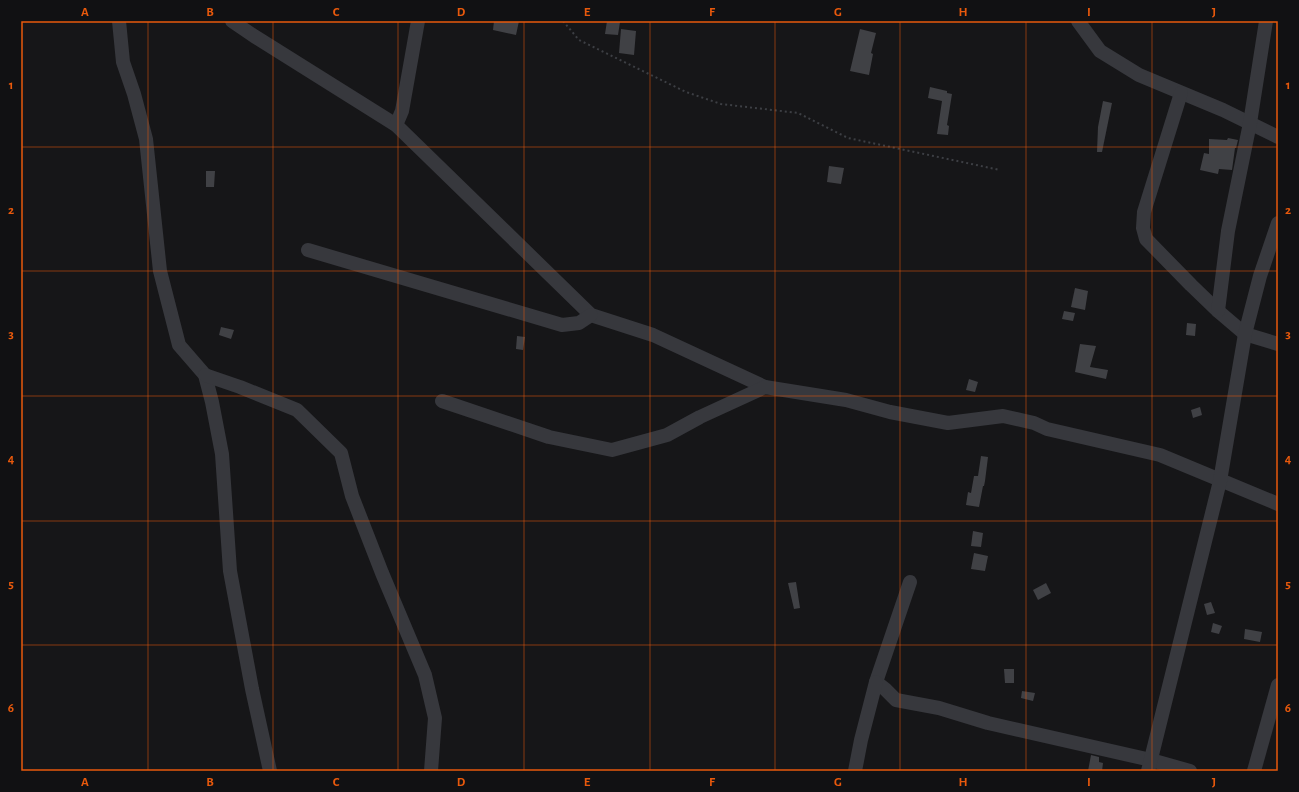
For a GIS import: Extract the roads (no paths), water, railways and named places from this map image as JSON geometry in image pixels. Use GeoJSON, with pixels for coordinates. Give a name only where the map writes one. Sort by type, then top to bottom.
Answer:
{"type":"FeatureCollection","features":[{"type":"Feature","properties":{"kind":"street"},"geometry":{"type":"LineString","coordinates":[[119,21],[123,62],[134,94],[146,138],[160,271],[179,345],[205,375],[212,402],[222,454],[230,571],[252,690],[270,771]]}},
{"type":"Feature","properties":{"kind":"street"},"geometry":{"type":"LineString","coordinates":[[232,21],[396,125],[591,314],[653,335],[765,387],[846,400],[890,412],[948,423],[1003,416],[1010,417],[1034,423],[1047,429],[1160,455],[1278,504]]}},
{"type":"Feature","properties":{"kind":"street"},"geometry":{"type":"LineString","coordinates":[[396,125],[402,111],[418,21]]}},
{"type":"Feature","properties":{"kind":"street"},"geometry":{"type":"LineString","coordinates":[[1078,21],[1100,51],[1139,75],[1224,110],[1278,137]]}},
{"type":"Feature","properties":{"kind":"street"},"geometry":{"type":"LineString","coordinates":[[1218,312],[1228,231],[1250,123],[1266,21]]}},
{"type":"Feature","properties":{"kind":"street"},"geometry":{"type":"LineString","coordinates":[[1181,93],[1144,212],[1143,228],[1146,239],[1218,312],[1245,334],[1278,344]]}},
{"type":"Feature","properties":{"kind":"street"},"geometry":{"type":"LineString","coordinates":[[1149,766],[1220,481],[1245,334],[1260,276],[1278,224]]}},
{"type":"Feature","properties":{"kind":"street"},"geometry":{"type":"LineString","coordinates":[[308,250],[562,325],[579,323],[591,314]]}},
{"type":"Feature","properties":{"kind":"street"},"geometry":{"type":"LineString","coordinates":[[205,375],[240,387],[297,410],[341,453],[352,496],[425,676],[435,718],[431,771]]}},
{"type":"Feature","properties":{"kind":"street"},"geometry":{"type":"LineString","coordinates":[[442,401],[549,437],[612,450],[667,435],[700,417],[765,387]]}},
{"type":"Feature","properties":{"kind":"street"},"geometry":{"type":"LineString","coordinates":[[855,771],[861,740],[876,682],[910,582]]}},
{"type":"Feature","properties":{"kind":"street"},"geometry":{"type":"LineString","coordinates":[[876,682],[896,700],[939,708],[988,723],[1149,766],[1190,771]]}},
{"type":"Feature","properties":{"kind":"street"},"geometry":{"type":"LineString","coordinates":[[1254,771],[1278,685]]}}]}
